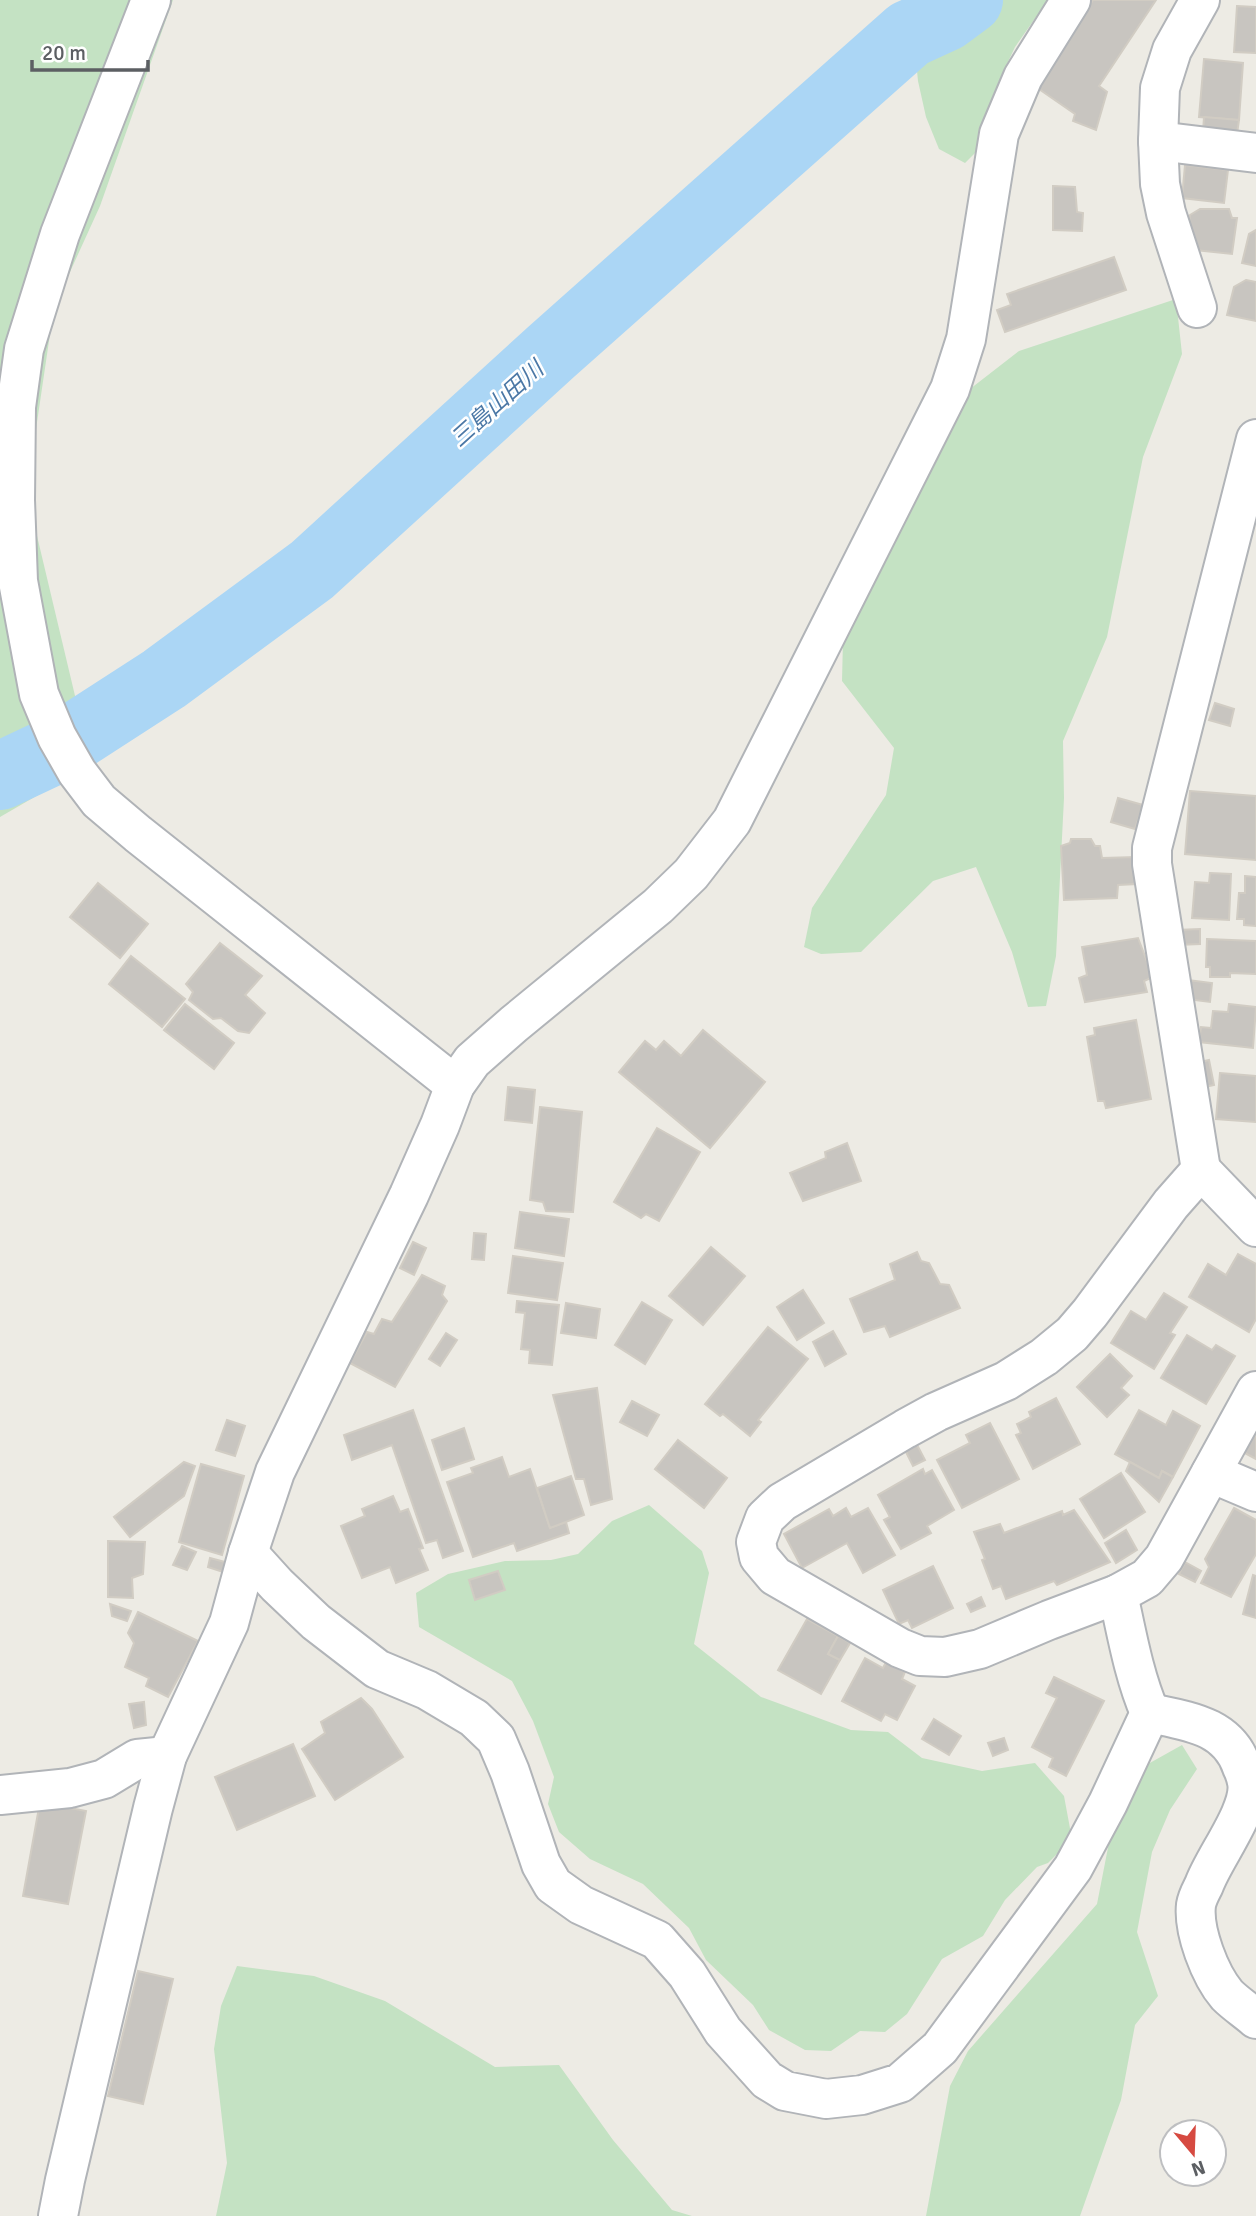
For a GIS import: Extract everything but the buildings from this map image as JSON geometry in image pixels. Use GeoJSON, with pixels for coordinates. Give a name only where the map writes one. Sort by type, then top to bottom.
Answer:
{"type":"FeatureCollection","features":[{"type":"Feature","properties":{"kind":"street"},"geometry":{"type":"LineString","coordinates":[[151,0],[60,234],[24,349],[16,407],[18,582],[39,694],[57,737],[77,772],[99,801],[455,1085]]}},
{"type":"Feature","properties":{"kind":"street"},"geometry":{"type":"LineString","coordinates":[[58,2216],[167,1756],[229,1623],[248,1553],[275,1472],[409,1195],[455,1085],[472,1061],[506,1031],[658,906],[691,874],[732,821],[950,389],[966,339],[999,134],[1023,77],[1071,0]]}},
{"type":"Feature","properties":{"kind":"street"},"geometry":{"type":"LineString","coordinates":[[1197,308],[1166,213],[1160,184],[1158,141],[1160,88],[1171,50],[1200,0]]}},
{"type":"Feature","properties":{"kind":"street"},"geometry":{"type":"LineString","coordinates":[[1158,141],[1256,153]]}},
{"type":"Feature","properties":{"kind":"street"},"geometry":{"type":"LineString","coordinates":[[1256,439],[1152,848],[1152,864],[1200,1170],[1256,1227]]}},
{"type":"Feature","properties":{"kind":"street"},"geometry":{"type":"LineString","coordinates":[[1200,1170],[1072,1334],[1044,1357],[1006,1381],[915,1423],[782,1502],[765,1518],[756,1542],[759,1557],[775,1576],[900,1648],[920,1656],[945,1657],[980,1649],[1118,1594],[1147,1578],[1164,1559],[1256,1391]]}},
{"type":"Feature","properties":{"kind":"street"},"geometry":{"type":"LineString","coordinates":[[1212,1473],[1256,1492]]}},
{"type":"Feature","properties":{"kind":"street"},"geometry":{"type":"LineString","coordinates":[[248,1553],[316,1622],[377,1669],[439,1697],[474,1718],[496,1739],[541,1864],[553,1885],[581,1905],[657,1940],[687,1975],[723,2031],[767,2080],[785,2091],[826,2099],[862,2095],[900,2083],[940,2048],[1073,1868],[1150,1713],[1132,1660],[1118,1594]]}},
{"type":"Feature","properties":{"kind":"street"},"geometry":{"type":"LineString","coordinates":[[1150,1713],[1197,1723],[1215,1731],[1239,1758],[1248,1783],[1245,1807],[1208,1874],[1196,1904],[1200,1939],[1212,1969],[1227,1994],[1256,2019]]}},
{"type":"Feature","properties":{"kind":"street"},"geometry":{"type":"LineString","coordinates":[[0,1795],[70,1788],[104,1779],[137,1759],[167,1756]]}},
{"type":"Feature","properties":{"kind":"green space"},"geometry":{"type":"Polygon","coordinates":[[[0,0],[173,0],[100,206],[54,307],[28,498],[76,700],[37,736],[38,795],[0,817],[0,0]]]}},
{"type":"Feature","properties":{"kind":"green space"},"geometry":{"type":"Polygon","coordinates":[[[926,0],[1048,0],[1015,47],[998,83],[994,117],[980,148],[965,163],[939,149],[926,117],[915,51],[926,0]]]}},
{"type":"Feature","properties":{"kind":"green space"},"geometry":{"type":"Polygon","coordinates":[[[1176,299],[1182,354],[1143,457],[1107,637],[1063,741],[1064,798],[1056,956],[1046,1006],[1028,1007],[1012,952],[976,867],[933,881],[861,952],[821,954],[804,947],[812,908],[886,795],[894,748],[842,681],[844,598],[970,389],[1019,351],[1176,299]]]}},
{"type":"Feature","properties":{"kind":"green space"},"geometry":{"type":"Polygon","coordinates":[[[649,1505],[702,1551],[709,1573],[694,1644],[761,1697],[851,1730],[888,1732],[922,1758],[982,1771],[1035,1763],[1064,1796],[1072,1839],[1048,1863],[1037,1867],[1005,1900],[983,1936],[942,1959],[907,2014],[885,2032],[860,2031],[831,2051],[805,2050],[769,2030],[753,2005],[706,1960],[689,1928],[643,1884],[590,1859],[559,1832],[548,1804],[554,1777],[533,1721],[512,1681],[419,1627],[416,1593],[448,1574],[505,1561],[551,1560],[578,1554],[612,1521],[649,1505]]]}},
{"type":"Feature","properties":{"kind":"green space"},"geometry":{"type":"Polygon","coordinates":[[[1182,1745],[1197,1769],[1170,1810],[1152,1852],[1137,1932],[1158,1996],[1135,2025],[1121,2100],[1080,2216],[926,2216],[950,2086],[968,2051],[1097,1904],[1113,1822],[1148,1764],[1182,1745]]]}},
{"type":"Feature","properties":{"kind":"green space"},"geometry":{"type":"Polygon","coordinates":[[[237,1966],[314,1976],[385,2001],[495,2067],[559,2065],[613,2140],[672,2210],[692,2216],[216,2216],[227,2163],[214,2049],[221,2006],[237,1966]]]}},
{"type":"Feature","properties":{"kind":"waterway","name":"三島山田川"},"geometry":{"type":"LineString","coordinates":[[0,776],[51,752],[164,679],[312,570],[551,352],[909,34],[946,17],[969,0]]}}]}
